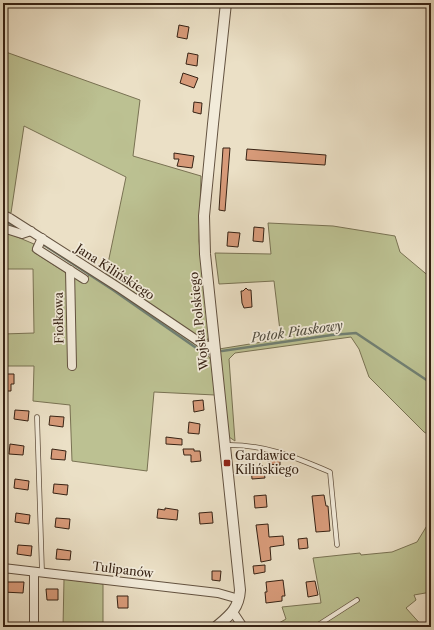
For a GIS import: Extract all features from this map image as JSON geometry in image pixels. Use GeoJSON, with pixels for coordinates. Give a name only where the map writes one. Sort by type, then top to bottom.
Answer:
{"type":"FeatureCollection","features":[{"type":"Feature","properties":{"kind":"street","name":"Wojska Polskiego"},"geometry":{"type":"LineString","coordinates":[[216,627],[233,612],[239,600],[240,590],[205,254],[204,216],[226,3]]}},
{"type":"Feature","properties":{"kind":"street","name":"Jana Kilińskiego"},"geometry":{"type":"LineString","coordinates":[[3,215],[31,231],[121,289],[204,345],[214,347]]}},
{"type":"Feature","properties":{"kind":"street"},"geometry":{"type":"LineString","coordinates":[[3,228],[22,234],[31,231]]}},
{"type":"Feature","properties":{"kind":"street"},"geometry":{"type":"LineString","coordinates":[[42,238],[37,250],[84,279]]}},
{"type":"Feature","properties":{"kind":"street","name":"Fiołkowa"},"geometry":{"type":"LineString","coordinates":[[70,270],[72,366]]}},
{"type":"Feature","properties":{"kind":"street","name":"Tulipanów"},"geometry":{"type":"LineString","coordinates":[[3,568],[218,593],[239,600]]}},
{"type":"Feature","properties":{"kind":"street"},"geometry":{"type":"LineString","coordinates":[[34,627],[38,572]]}},
{"type":"Feature","properties":{"kind":"street"},"geometry":{"type":"LineString","coordinates":[[233,612],[243,627]]}},
{"type":"Feature","properties":{"kind":"lane"},"geometry":{"type":"LineString","coordinates":[[37,417],[38,572]]}},
{"type":"Feature","properties":{"kind":"lane"},"geometry":{"type":"LineString","coordinates":[[225,445],[239,445],[276,451],[330,472],[337,545]]}},
{"type":"Feature","properties":{"kind":"lane"},"geometry":{"type":"LineString","coordinates":[[315,627],[357,600]]}},
{"type":"Feature","properties":{"kind":"green space"},"geometry":{"type":"Polygon","coordinates":[[[3,51],[140,100],[133,156],[201,176],[199,241],[209,337],[207,340],[199,338],[106,273],[126,177],[24,126],[11,213],[3,210],[3,51]]]}},
{"type":"Feature","properties":{"kind":"green space"},"geometry":{"type":"Polygon","coordinates":[[[268,223],[333,226],[395,236],[400,252],[431,278],[431,436],[424,432],[369,377],[359,349],[351,337],[235,353],[229,359],[235,441],[229,437],[219,349],[281,339],[274,281],[219,284],[215,253],[271,254],[268,223]]]}},
{"type":"Feature","properties":{"kind":"green space"},"geometry":{"type":"Polygon","coordinates":[[[3,231],[34,244],[32,251],[74,278],[77,277],[85,282],[90,273],[121,292],[205,351],[211,360],[215,395],[154,392],[147,471],[72,461],[70,405],[33,401],[34,366],[3,366],[3,334],[34,333],[33,269],[3,269],[3,231]]]}},
{"type":"Feature","properties":{"kind":"green space"},"geometry":{"type":"Polygon","coordinates":[[[431,519],[431,592],[414,595],[416,600],[406,608],[423,627],[272,627],[286,619],[282,607],[321,603],[313,558],[360,553],[361,555],[392,552],[417,542],[431,519]]]}},
{"type":"Feature","properties":{"kind":"green space"},"geometry":{"type":"Polygon","coordinates":[[[64,579],[103,584],[103,627],[63,627],[64,579]]]}},
{"type":"Feature","properties":{"kind":"building"},"geometry":{"type":"Polygon","coordinates":[[[179,25],[189,27],[187,39],[177,37],[179,25]]]}},
{"type":"Feature","properties":{"kind":"building"},"geometry":{"type":"Polygon","coordinates":[[[188,53],[198,55],[197,66],[186,64],[188,53]]]}},
{"type":"Feature","properties":{"kind":"building"},"geometry":{"type":"Polygon","coordinates":[[[183,73],[198,78],[194,88],[180,83],[183,73]]]}},
{"type":"Feature","properties":{"kind":"building"},"geometry":{"type":"Polygon","coordinates":[[[194,102],[202,103],[201,114],[193,112],[194,102]]]}},
{"type":"Feature","properties":{"kind":"building"},"geometry":{"type":"Polygon","coordinates":[[[223,148],[230,148],[225,211],[219,210],[223,148]]]}},
{"type":"Feature","properties":{"kind":"building"},"geometry":{"type":"Polygon","coordinates":[[[247,149],[326,155],[325,165],[246,160],[247,149]]]}},
{"type":"Feature","properties":{"kind":"building"},"geometry":{"type":"Polygon","coordinates":[[[174,153],[194,156],[192,168],[177,166],[179,159],[174,159],[174,153]]]}},
{"type":"Feature","properties":{"kind":"building"},"geometry":{"type":"Polygon","coordinates":[[[254,227],[264,228],[263,242],[253,241],[254,227]]]}},
{"type":"Feature","properties":{"kind":"building"},"geometry":{"type":"Polygon","coordinates":[[[228,232],[240,233],[238,247],[227,246],[228,232]]]}},
{"type":"Feature","properties":{"kind":"building"},"geometry":{"type":"Polygon","coordinates":[[[246,288],[251,290],[252,307],[244,308],[241,291],[246,288]]]}},
{"type":"Feature","properties":{"kind":"building"},"geometry":{"type":"Polygon","coordinates":[[[3,374],[14,374],[14,384],[11,384],[11,391],[4,391],[3,374]]]}},
{"type":"Feature","properties":{"kind":"building"},"geometry":{"type":"Polygon","coordinates":[[[203,400],[204,410],[194,412],[193,401],[203,400]]]}},
{"type":"Feature","properties":{"kind":"building"},"geometry":{"type":"Polygon","coordinates":[[[15,410],[29,411],[28,421],[14,419],[15,410]]]}},
{"type":"Feature","properties":{"kind":"building"},"geometry":{"type":"Polygon","coordinates":[[[50,416],[64,417],[63,427],[49,425],[50,416]]]}},
{"type":"Feature","properties":{"kind":"building"},"geometry":{"type":"Polygon","coordinates":[[[189,422],[200,424],[199,434],[188,433],[189,422]]]}},
{"type":"Feature","properties":{"kind":"building"},"geometry":{"type":"Polygon","coordinates":[[[166,437],[182,439],[182,445],[166,444],[166,437]]]}},
{"type":"Feature","properties":{"kind":"building"},"geometry":{"type":"Polygon","coordinates":[[[10,444],[24,446],[23,455],[9,454],[10,444]]]}},
{"type":"Feature","properties":{"kind":"building"},"geometry":{"type":"Polygon","coordinates":[[[52,449],[66,451],[65,460],[51,459],[52,449]]]}},
{"type":"Feature","properties":{"kind":"building"},"geometry":{"type":"Polygon","coordinates":[[[183,449],[194,449],[194,451],[200,451],[201,461],[191,462],[191,455],[184,455],[183,449]]]}},
{"type":"Feature","properties":{"kind":"building"},"geometry":{"type":"Polygon","coordinates":[[[269,456],[280,458],[280,465],[268,464],[269,456]]]}},
{"type":"Feature","properties":{"kind":"building"},"geometry":{"type":"Polygon","coordinates":[[[263,466],[265,478],[252,479],[251,467],[263,466]]]}},
{"type":"Feature","properties":{"kind":"building"},"geometry":{"type":"Polygon","coordinates":[[[15,479],[29,481],[28,490],[14,488],[15,479]]]}},
{"type":"Feature","properties":{"kind":"building"},"geometry":{"type":"Polygon","coordinates":[[[54,484],[68,485],[67,495],[53,493],[54,484]]]}},
{"type":"Feature","properties":{"kind":"building"},"geometry":{"type":"Polygon","coordinates":[[[266,495],[267,507],[255,508],[254,496],[266,495]]]}},
{"type":"Feature","properties":{"kind":"building"},"geometry":{"type":"Polygon","coordinates":[[[324,495],[326,506],[328,506],[330,531],[316,532],[312,496],[324,495]]]}},
{"type":"Feature","properties":{"kind":"building"},"geometry":{"type":"Polygon","coordinates":[[[165,508],[178,510],[177,520],[157,518],[158,509],[165,510],[165,508]]]}},
{"type":"Feature","properties":{"kind":"building"},"geometry":{"type":"Polygon","coordinates":[[[212,512],[213,523],[200,524],[199,513],[212,512]]]}},
{"type":"Feature","properties":{"kind":"building"},"geometry":{"type":"Polygon","coordinates":[[[16,513],[30,515],[29,524],[15,522],[16,513]]]}},
{"type":"Feature","properties":{"kind":"building"},"geometry":{"type":"Polygon","coordinates":[[[56,518],[70,519],[69,529],[55,527],[56,518]]]}},
{"type":"Feature","properties":{"kind":"building"},"geometry":{"type":"Polygon","coordinates":[[[268,524],[269,537],[283,536],[284,545],[270,547],[271,560],[261,562],[256,525],[268,524]]]}},
{"type":"Feature","properties":{"kind":"building"},"geometry":{"type":"Polygon","coordinates":[[[307,538],[308,548],[299,549],[298,539],[307,538]]]}},
{"type":"Feature","properties":{"kind":"building"},"geometry":{"type":"Polygon","coordinates":[[[18,545],[32,546],[31,556],[17,554],[18,545]]]}},
{"type":"Feature","properties":{"kind":"building"},"geometry":{"type":"Polygon","coordinates":[[[57,549],[71,551],[70,560],[56,559],[57,549]]]}},
{"type":"Feature","properties":{"kind":"building"},"geometry":{"type":"Polygon","coordinates":[[[265,565],[265,572],[254,574],[253,566],[265,565]]]}},
{"type":"Feature","properties":{"kind":"building"},"geometry":{"type":"Polygon","coordinates":[[[212,571],[221,571],[220,581],[212,580],[212,571]]]}},
{"type":"Feature","properties":{"kind":"building"},"geometry":{"type":"Polygon","coordinates":[[[283,580],[285,596],[282,596],[282,601],[266,603],[266,582],[283,580]]]}},
{"type":"Feature","properties":{"kind":"building"},"geometry":{"type":"Polygon","coordinates":[[[315,581],[318,595],[308,597],[306,582],[315,581]]]}},
{"type":"Feature","properties":{"kind":"building"},"geometry":{"type":"Polygon","coordinates":[[[3,582],[24,582],[23,593],[3,592],[3,582]]]}},
{"type":"Feature","properties":{"kind":"building"},"geometry":{"type":"Polygon","coordinates":[[[46,589],[58,589],[58,600],[47,600],[46,589]]]}},
{"type":"Feature","properties":{"kind":"building"},"geometry":{"type":"Polygon","coordinates":[[[117,596],[128,596],[128,608],[118,608],[117,596]]]}},
{"type":"Feature","properties":{"kind":"waterway","name":"Potok Piaskowy"},"geometry":{"type":"LineString","coordinates":[[3,220],[14,226]]}},
{"type":"Feature","properties":{"kind":"waterway","name":"Potok Piaskowy"},"geometry":{"type":"LineString","coordinates":[[44,245],[113,290],[202,352],[208,354]]}},
{"type":"Feature","properties":{"kind":"waterway","name":"Potok Piaskowy"},"geometry":{"type":"LineString","coordinates":[[222,351],[332,335],[356,333],[431,383]]}},
{"type":"Feature","properties":{"kind":"place","name":"Gardawice Kilińskiego"},"geometry":{"type":"Point","coordinates":[227,463]}}]}
